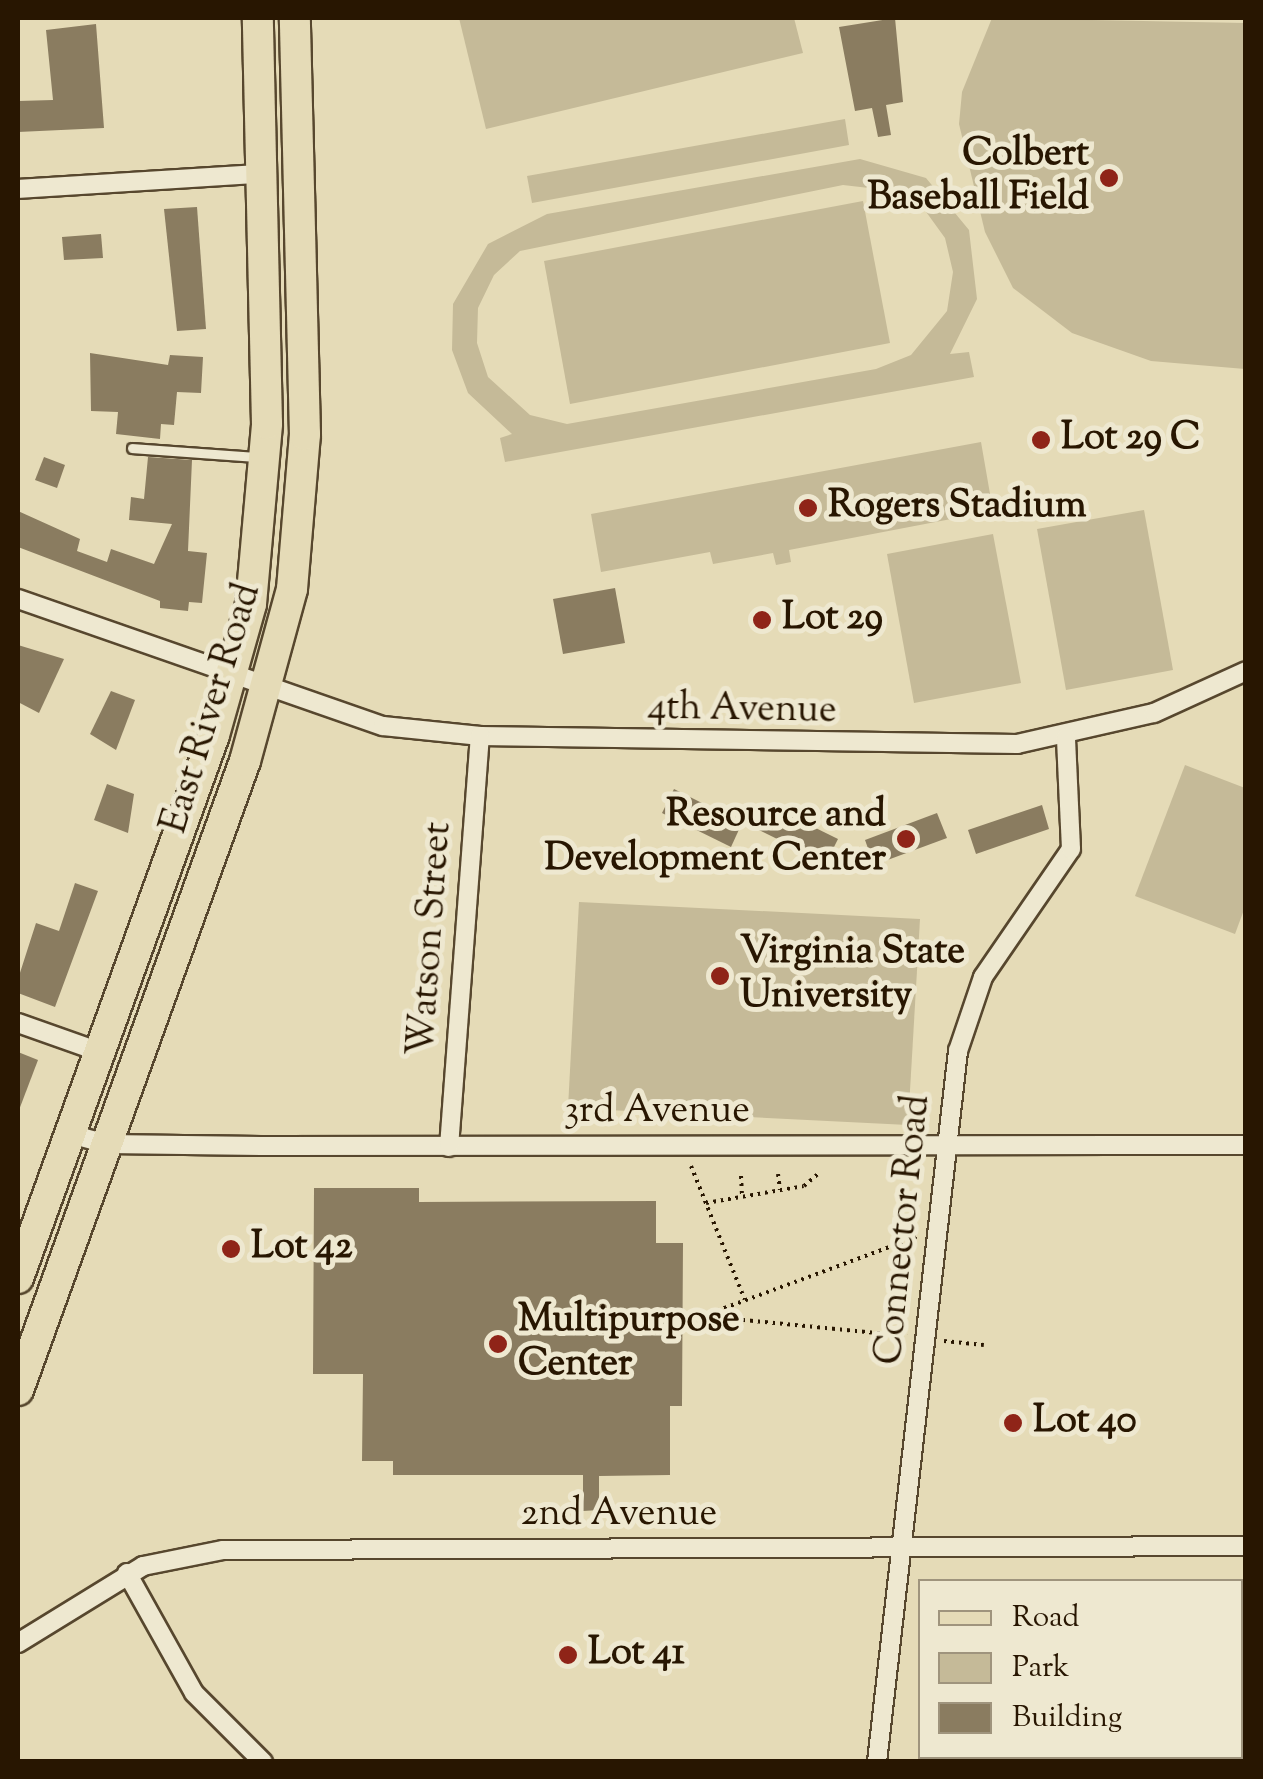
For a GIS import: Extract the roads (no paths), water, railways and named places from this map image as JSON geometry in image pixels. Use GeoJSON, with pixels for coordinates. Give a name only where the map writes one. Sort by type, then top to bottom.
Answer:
{"type":"FeatureCollection","features":[{"type":"Feature","properties":{"kind":"main road","name":"East River Road"},"geometry":{"type":"LineString","coordinates":[[18,1278],[234,675],[260,554],[267,457],[258,174],[258,18]]}},
{"type":"Feature","properties":{"kind":"main road","name":"East River Road"},"geometry":{"type":"LineString","coordinates":[[18,1390],[268,686],[292,589],[304,478],[295,18]]}},
{"type":"Feature","properties":{"kind":"street"},"geometry":{"type":"LineString","coordinates":[[18,190],[258,174]]}},
{"type":"Feature","properties":{"kind":"street","name":"4th Avenue"},"geometry":{"type":"LineString","coordinates":[[18,600],[383,726],[480,736],[948,746],[1066,737],[1154,712],[1246,671]]}},
{"type":"Feature","properties":{"kind":"street","name":"Watson Street"},"geometry":{"type":"LineString","coordinates":[[449,1146],[480,736]]}},
{"type":"Feature","properties":{"kind":"street","name":"Connector Road"},"geometry":{"type":"LineString","coordinates":[[877,1762],[904,1548],[946,1144],[971,1000],[1071,849],[1066,737]]}},
{"type":"Feature","properties":{"kind":"street"},"geometry":{"type":"LineString","coordinates":[[18,1023],[100,1052]]}},
{"type":"Feature","properties":{"kind":"street","name":"3rd Avenue"},"geometry":{"type":"LineString","coordinates":[[70,1134],[106,1144],[1246,1145]]}},
{"type":"Feature","properties":{"kind":"street","name":"2nd Avenue"},"geometry":{"type":"LineString","coordinates":[[18,1643],[126,1574],[224,1550],[1246,1546]]}},
{"type":"Feature","properties":{"kind":"street"},"geometry":{"type":"LineString","coordinates":[[126,1574],[194,1693],[263,1762]]}},
{"type":"Feature","properties":{"kind":"lane"},"geometry":{"type":"LineString","coordinates":[[132,448],[267,457]]}},
{"type":"Feature","properties":{"kind":"place","name":"Colbert Baseball Field"},"geometry":{"type":"Point","coordinates":[1109,178]}},
{"type":"Feature","properties":{"kind":"place","name":"Lot 29 C"},"geometry":{"type":"Point","coordinates":[1041,440]}},
{"type":"Feature","properties":{"kind":"place","name":"Rogers Stadium"},"geometry":{"type":"Point","coordinates":[808,508]}},
{"type":"Feature","properties":{"kind":"place","name":"Lot 29"},"geometry":{"type":"Point","coordinates":[762,620]}},
{"type":"Feature","properties":{"kind":"place","name":"Resource and Development Center"},"geometry":{"type":"Point","coordinates":[906,839]}},
{"type":"Feature","properties":{"kind":"place","name":"Virginia State University"},"geometry":{"type":"Point","coordinates":[720,976]}},
{"type":"Feature","properties":{"kind":"place","name":"Lot 42"},"geometry":{"type":"Point","coordinates":[231,1249]}},
{"type":"Feature","properties":{"kind":"place","name":"Multipurpose Center"},"geometry":{"type":"Point","coordinates":[498,1344]}},
{"type":"Feature","properties":{"kind":"place","name":"Lot 40"},"geometry":{"type":"Point","coordinates":[1013,1423]}},
{"type":"Feature","properties":{"kind":"place","name":"Lot 41"},"geometry":{"type":"Point","coordinates":[568,1655]}}]}
